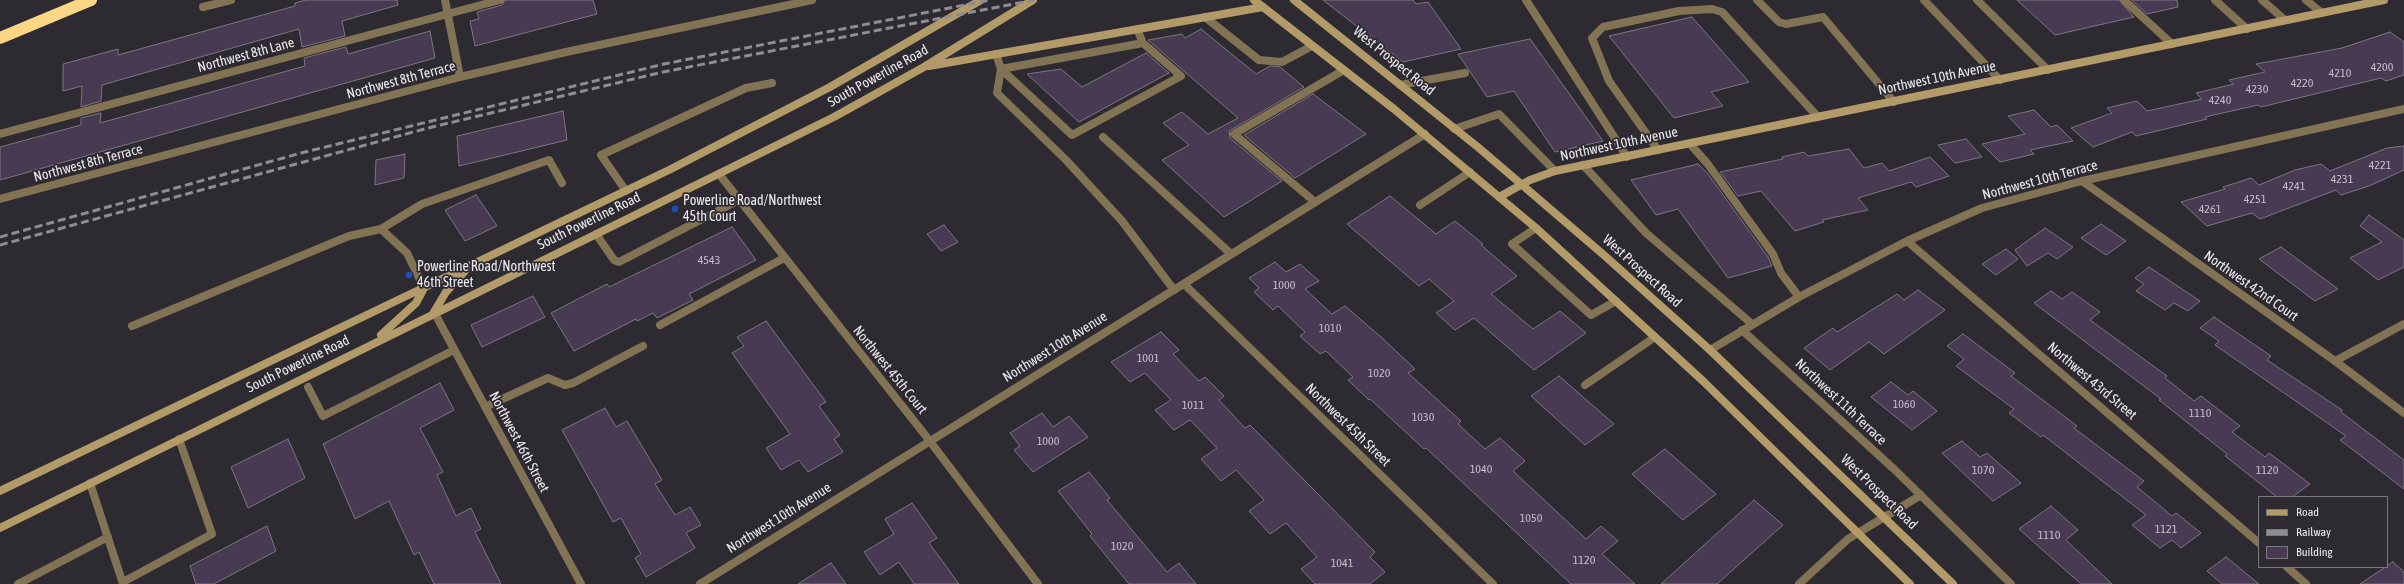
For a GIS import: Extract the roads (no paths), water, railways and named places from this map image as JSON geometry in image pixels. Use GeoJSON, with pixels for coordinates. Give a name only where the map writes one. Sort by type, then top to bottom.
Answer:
{"type":"FeatureCollection","features":[{"type":"Feature","properties":{"kind":"highway"},"geometry":{"type":"LineString","coordinates":[[0,38],[91,0]]}},
{"type":"Feature","properties":{"kind":"main road","name":"South Powerline Road"},"geometry":{"type":"LineString","coordinates":[[0,491],[626,191],[806,100],[981,0]]}},
{"type":"Feature","properties":{"kind":"main road","name":"South Powerline Road"},"geometry":{"type":"LineString","coordinates":[[0,528],[373,342],[834,117],[924,67],[1033,0]]}},
{"type":"Feature","properties":{"kind":"main road"},"geometry":{"type":"LineString","coordinates":[[1254,0],[1425,134],[1536,228],[1655,337],[1910,584]]}},
{"type":"Feature","properties":{"kind":"main road","name":"West Prospect Road"},"geometry":{"type":"LineString","coordinates":[[1294,0],[1522,184],[1710,350],[1953,584]]}},
{"type":"Feature","properties":{"kind":"main road","name":"Northwest 10th Avenue"},"geometry":{"type":"LineString","coordinates":[[1499,197],[1522,184],[1555,171],[2384,0]]}},
{"type":"Feature","properties":{"kind":"main road"},"geometry":{"type":"LineString","coordinates":[[924,67],[1263,7]]}},
{"type":"Feature","properties":{"kind":"main road"},"geometry":{"type":"LineString","coordinates":[[434,312],[449,288],[468,268]]}},
{"type":"Feature","properties":{"kind":"main road"},"geometry":{"type":"LineString","coordinates":[[373,342],[409,311],[424,288]]}},
{"type":"Feature","properties":{"kind":"street"},"geometry":{"type":"LineString","coordinates":[[203,7],[231,0]]}},
{"type":"Feature","properties":{"kind":"street"},"geometry":{"type":"LineString","coordinates":[[445,0],[460,77]]}},
{"type":"Feature","properties":{"kind":"street","name":"Northwest 8th Lane"},"geometry":{"type":"LineString","coordinates":[[0,134],[500,0]]}},
{"type":"Feature","properties":{"kind":"street","name":"Northwest 8th Terrace"},"geometry":{"type":"LineString","coordinates":[[0,199],[460,77],[566,52],[801,1],[812,0]]}},
{"type":"Feature","properties":{"kind":"street"},"geometry":{"type":"LineString","coordinates":[[1526,0],[1627,157]]}},
{"type":"Feature","properties":{"kind":"street"},"geometry":{"type":"LineString","coordinates":[[1757,0],[1779,22],[1786,24],[1823,17],[1894,102]]}},
{"type":"Feature","properties":{"kind":"street"},"geometry":{"type":"LineString","coordinates":[[1924,0],[2000,80]]}},
{"type":"Feature","properties":{"kind":"street"},"geometry":{"type":"LineString","coordinates":[[1977,0],[2048,70]]}},
{"type":"Feature","properties":{"kind":"street"},"geometry":{"type":"LineString","coordinates":[[2124,0],[2172,44]]}},
{"type":"Feature","properties":{"kind":"street"},"geometry":{"type":"LineString","coordinates":[[2215,0],[2247,28]]}},
{"type":"Feature","properties":{"kind":"street"},"geometry":{"type":"LineString","coordinates":[[2262,0],[2286,20]]}},
{"type":"Feature","properties":{"kind":"street"},"geometry":{"type":"LineString","coordinates":[[2306,0],[2322,13]]}},
{"type":"Feature","properties":{"kind":"street"},"geometry":{"type":"LineString","coordinates":[[1658,150],[1614,89],[1604,69],[1592,38],[1603,27],[1679,12],[1712,9],[1722,12],[1818,117]]}},
{"type":"Feature","properties":{"kind":"street"},"geometry":{"type":"LineString","coordinates":[[1206,17],[1259,60],[1282,62],[1312,46]]}},
{"type":"Feature","properties":{"kind":"street"},"geometry":{"type":"LineString","coordinates":[[1001,70],[1072,135],[1181,76],[1143,43],[1138,29]]}},
{"type":"Feature","properties":{"kind":"street"},"geometry":{"type":"LineString","coordinates":[[1001,70],[1143,43]]}},
{"type":"Feature","properties":{"kind":"street"},"geometry":{"type":"LineString","coordinates":[[996,54],[1001,70],[997,93],[1066,160],[1122,221],[1174,290]]}},
{"type":"Feature","properties":{"kind":"street"},"geometry":{"type":"LineString","coordinates":[[1315,202],[1234,134],[1344,70]]}},
{"type":"Feature","properties":{"kind":"street"},"geometry":{"type":"LineString","coordinates":[[1400,85],[1465,73]]}},
{"type":"Feature","properties":{"kind":"street"},"geometry":{"type":"LineString","coordinates":[[626,191],[601,155],[746,88],[772,83]]}},
{"type":"Feature","properties":{"kind":"street","name":"Northwest 10th Terrace"},"geometry":{"type":"LineString","coordinates":[[1710,350],[1799,297],[1907,241],[1982,208],[2082,181],[2404,109]]}},
{"type":"Feature","properties":{"kind":"street"},"geometry":{"type":"LineString","coordinates":[[1454,129],[1498,114],[1555,171]]}},
{"type":"Feature","properties":{"kind":"street","name":"Northwest 10th Avenue"},"geometry":{"type":"LineString","coordinates":[[700,584],[929,440],[1184,284],[1230,253],[1425,134]]}},
{"type":"Feature","properties":{"kind":"street"},"geometry":{"type":"LineString","coordinates":[[1103,137],[1230,253]]}},
{"type":"Feature","properties":{"kind":"street"},"geometry":{"type":"LineString","coordinates":[[1690,144],[1707,163],[1773,254],[1781,273],[1799,297]]}},
{"type":"Feature","properties":{"kind":"street"},"geometry":{"type":"LineString","coordinates":[[132,326],[349,236],[380,229],[422,204],[549,160],[562,183]]}},
{"type":"Feature","properties":{"kind":"street"},"geometry":{"type":"LineString","coordinates":[[1583,165],[1646,233],[1752,324]]}},
{"type":"Feature","properties":{"kind":"street"},"geometry":{"type":"LineString","coordinates":[[1420,205],[1470,172]]}},
{"type":"Feature","properties":{"kind":"street","name":"Northwest 45th Court"},"geometry":{"type":"LineString","coordinates":[[719,174],[929,440],[1038,584]]}},
{"type":"Feature","properties":{"kind":"street","name":"Northwest 42nd Court"},"geometry":{"type":"LineString","coordinates":[[2082,181],[2335,361],[2404,413]]}},
{"type":"Feature","properties":{"kind":"street"},"geometry":{"type":"LineString","coordinates":[[596,234],[614,260],[619,262],[739,200]]}},
{"type":"Feature","properties":{"kind":"street"},"geometry":{"type":"LineString","coordinates":[[1536,228],[1512,244],[1591,315],[1616,301]]}},
{"type":"Feature","properties":{"kind":"street"},"geometry":{"type":"LineString","coordinates":[[380,229],[407,253],[424,288]]}},
{"type":"Feature","properties":{"kind":"street","name":"Northwest 43rd Street"},"geometry":{"type":"LineString","coordinates":[[1907,241],[2258,542]]}},
{"type":"Feature","properties":{"kind":"street"},"geometry":{"type":"LineString","coordinates":[[660,325],[784,258]]}},
{"type":"Feature","properties":{"kind":"street","name":"Northwest 45th Street"},"geometry":{"type":"LineString","coordinates":[[1184,284],[1493,584]]}},
{"type":"Feature","properties":{"kind":"street","name":"Northwest 46th Street"},"geometry":{"type":"LineString","coordinates":[[434,312],[581,584]]}},
{"type":"Feature","properties":{"kind":"street"},"geometry":{"type":"LineString","coordinates":[[2335,361],[2404,324]]}},
{"type":"Feature","properties":{"kind":"street","name":"Northwest 11th Terrace"},"geometry":{"type":"LineString","coordinates":[[1742,330],[1921,495],[2011,584]]}},
{"type":"Feature","properties":{"kind":"street"},"geometry":{"type":"LineString","coordinates":[[1585,385],[1655,337]]}},
{"type":"Feature","properties":{"kind":"street"},"geometry":{"type":"LineString","coordinates":[[485,407],[548,378],[565,385],[573,383],[643,346]]}},
{"type":"Feature","properties":{"kind":"street"},"geometry":{"type":"LineString","coordinates":[[308,387],[323,416],[454,350]]}},
{"type":"Feature","properties":{"kind":"street"},"geometry":{"type":"LineString","coordinates":[[90,483],[123,583],[212,534],[179,439]]}},
{"type":"Feature","properties":{"kind":"street"},"geometry":{"type":"LineString","coordinates":[[1799,584],[1838,547],[1858,532],[1921,495]]}},
{"type":"Feature","properties":{"kind":"street"},"geometry":{"type":"LineString","coordinates":[[18,584],[108,537]]}},
{"type":"Feature","properties":{"kind":"street"},"geometry":{"type":"LineString","coordinates":[[2288,568],[2306,584]]}},
{"type":"Feature","properties":{"kind":"railway"},"geometry":{"type":"LineString","coordinates":[[0,237],[301,153],[664,64],[990,0]]}},
{"type":"Feature","properties":{"kind":"railway"},"geometry":{"type":"LineString","coordinates":[[0,245],[428,128],[663,72],[1034,0]]}},
{"type":"Feature","properties":{"kind":"place","name":"Powerline Road/Northwest 45th Court"},"geometry":{"type":"Point","coordinates":[675,209]}},
{"type":"Feature","properties":{"kind":"place","name":"Powerline Road/Northwest 46th Street"},"geometry":{"type":"Point","coordinates":[409,275]}}]}
